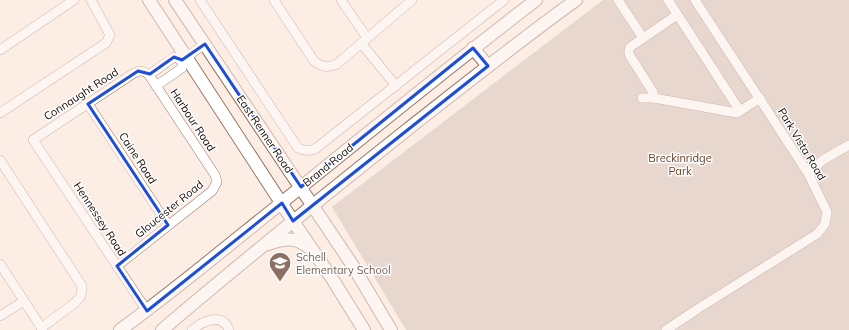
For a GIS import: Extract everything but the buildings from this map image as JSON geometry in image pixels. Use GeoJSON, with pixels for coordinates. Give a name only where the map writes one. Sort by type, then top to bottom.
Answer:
{"type":"FeatureCollection","features":[{"type":"Feature","properties":{"kind":"main road","name":"East Renner Road"},"geometry":{"type":"LineString","coordinates":[[149,0],[184,58],[316,254],[364,330]]}},
{"type":"Feature","properties":{"kind":"main road","name":"East Renner Road"},"geometry":{"type":"LineString","coordinates":[[175,0],[353,266],[391,330]]}},
{"type":"Feature","properties":{"kind":"main road","name":"Brand Road"},"geometry":{"type":"LineString","coordinates":[[127,328],[472,48],[536,0]]}},
{"type":"Feature","properties":{"kind":"main road","name":"Brand Road"},"geometry":{"type":"LineString","coordinates":[[162,330],[312,205],[488,66],[576,0]]}},
{"type":"Feature","properties":{"kind":"main road"},"geometry":{"type":"LineString","coordinates":[[472,48],[488,66]]}},
{"type":"Feature","properties":{"kind":"main road"},"geometry":{"type":"LineString","coordinates":[[263,245],[282,239],[291,238],[304,244],[316,254]]}},
{"type":"Feature","properties":{"kind":"street"},"geometry":{"type":"LineString","coordinates":[[0,50],[74,0]]}},
{"type":"Feature","properties":{"kind":"street"},"geometry":{"type":"LineString","coordinates":[[0,113],[106,43],[110,35],[91,0]]}},
{"type":"Feature","properties":{"kind":"street"},"geometry":{"type":"LineString","coordinates":[[200,0],[294,143],[298,148],[304,151],[315,149],[504,0]]}},
{"type":"Feature","properties":{"kind":"street"},"geometry":{"type":"LineString","coordinates":[[274,0],[314,61],[324,67],[330,67],[337,64],[412,0]]}},
{"type":"Feature","properties":{"kind":"street"},"geometry":{"type":"LineString","coordinates":[[341,0],[364,41],[396,86]]}},
{"type":"Feature","properties":{"kind":"street"},"geometry":{"type":"LineString","coordinates":[[618,0],[643,38]]}},
{"type":"Feature","properties":{"kind":"street"},"geometry":{"type":"LineString","coordinates":[[668,0],[740,111]]}},
{"type":"Feature","properties":{"kind":"street","name":"Park Vista Road"},"geometry":{"type":"LineString","coordinates":[[666,330],[817,234],[824,224],[827,212],[808,173],[695,0]]}},
{"type":"Feature","properties":{"kind":"street"},"geometry":{"type":"LineString","coordinates":[[654,98],[653,92],[628,52],[630,47],[677,15]]}},
{"type":"Feature","properties":{"kind":"street"},"geometry":{"type":"LineString","coordinates":[[156,86],[182,68],[184,58],[205,44]]}},
{"type":"Feature","properties":{"kind":"street","name":"Connaught Road"},"geometry":{"type":"LineString","coordinates":[[33,140],[134,73],[146,73],[174,57],[184,58]]}},
{"type":"Feature","properties":{"kind":"street","name":"Harbour Road"},"geometry":{"type":"LineString","coordinates":[[146,73],[217,179],[216,185]]}},
{"type":"Feature","properties":{"kind":"street"},"geometry":{"type":"LineString","coordinates":[[642,98],[654,98],[736,113],[760,98]]}},
{"type":"Feature","properties":{"kind":"street","name":"Caine Road"},"geometry":{"type":"LineString","coordinates":[[88,104],[168,225]]}},
{"type":"Feature","properties":{"kind":"street","name":"Hennessey Road"},"geometry":{"type":"LineString","coordinates":[[33,140],[147,311]]}},
{"type":"Feature","properties":{"kind":"street"},"geometry":{"type":"LineString","coordinates":[[808,173],[823,160],[849,145]]}},
{"type":"Feature","properties":{"kind":"street"},"geometry":{"type":"LineString","coordinates":[[0,160],[82,286],[81,296],[75,303],[42,329],[0,264]]}},
{"type":"Feature","properties":{"kind":"street","name":"Gloucester Road"},"geometry":{"type":"LineString","coordinates":[[117,266],[212,191],[216,185]]}},
{"type":"Feature","properties":{"kind":"street"},"geometry":{"type":"LineString","coordinates":[[0,316],[24,301]]}},
{"type":"Feature","properties":{"kind":"street"},"geometry":{"type":"LineString","coordinates":[[192,330],[209,320],[223,320],[227,324],[229,330]]}},
{"type":"Feature","properties":{"kind":"highlighted area"},"geometry":{"type":"Polygon","coordinates":[[[205,44],[301,187],[473,48],[488,66],[293,221],[282,203],[147,311],[117,266],[168,225],[88,104],[138,71],[150,74],[174,57],[182,60],[205,44]]]}},
{"type":"Feature","properties":{"kind":"green space","name":"Breckinridge Park"},"geometry":{"type":"Polygon","coordinates":[[[603,0],[849,0],[849,330],[406,330],[332,207],[603,0]]]}},
{"type":"Feature","properties":{"kind":"place","name":"Schell Elementary School"},"geometry":{"type":"Point","coordinates":[280,282]}}]}
